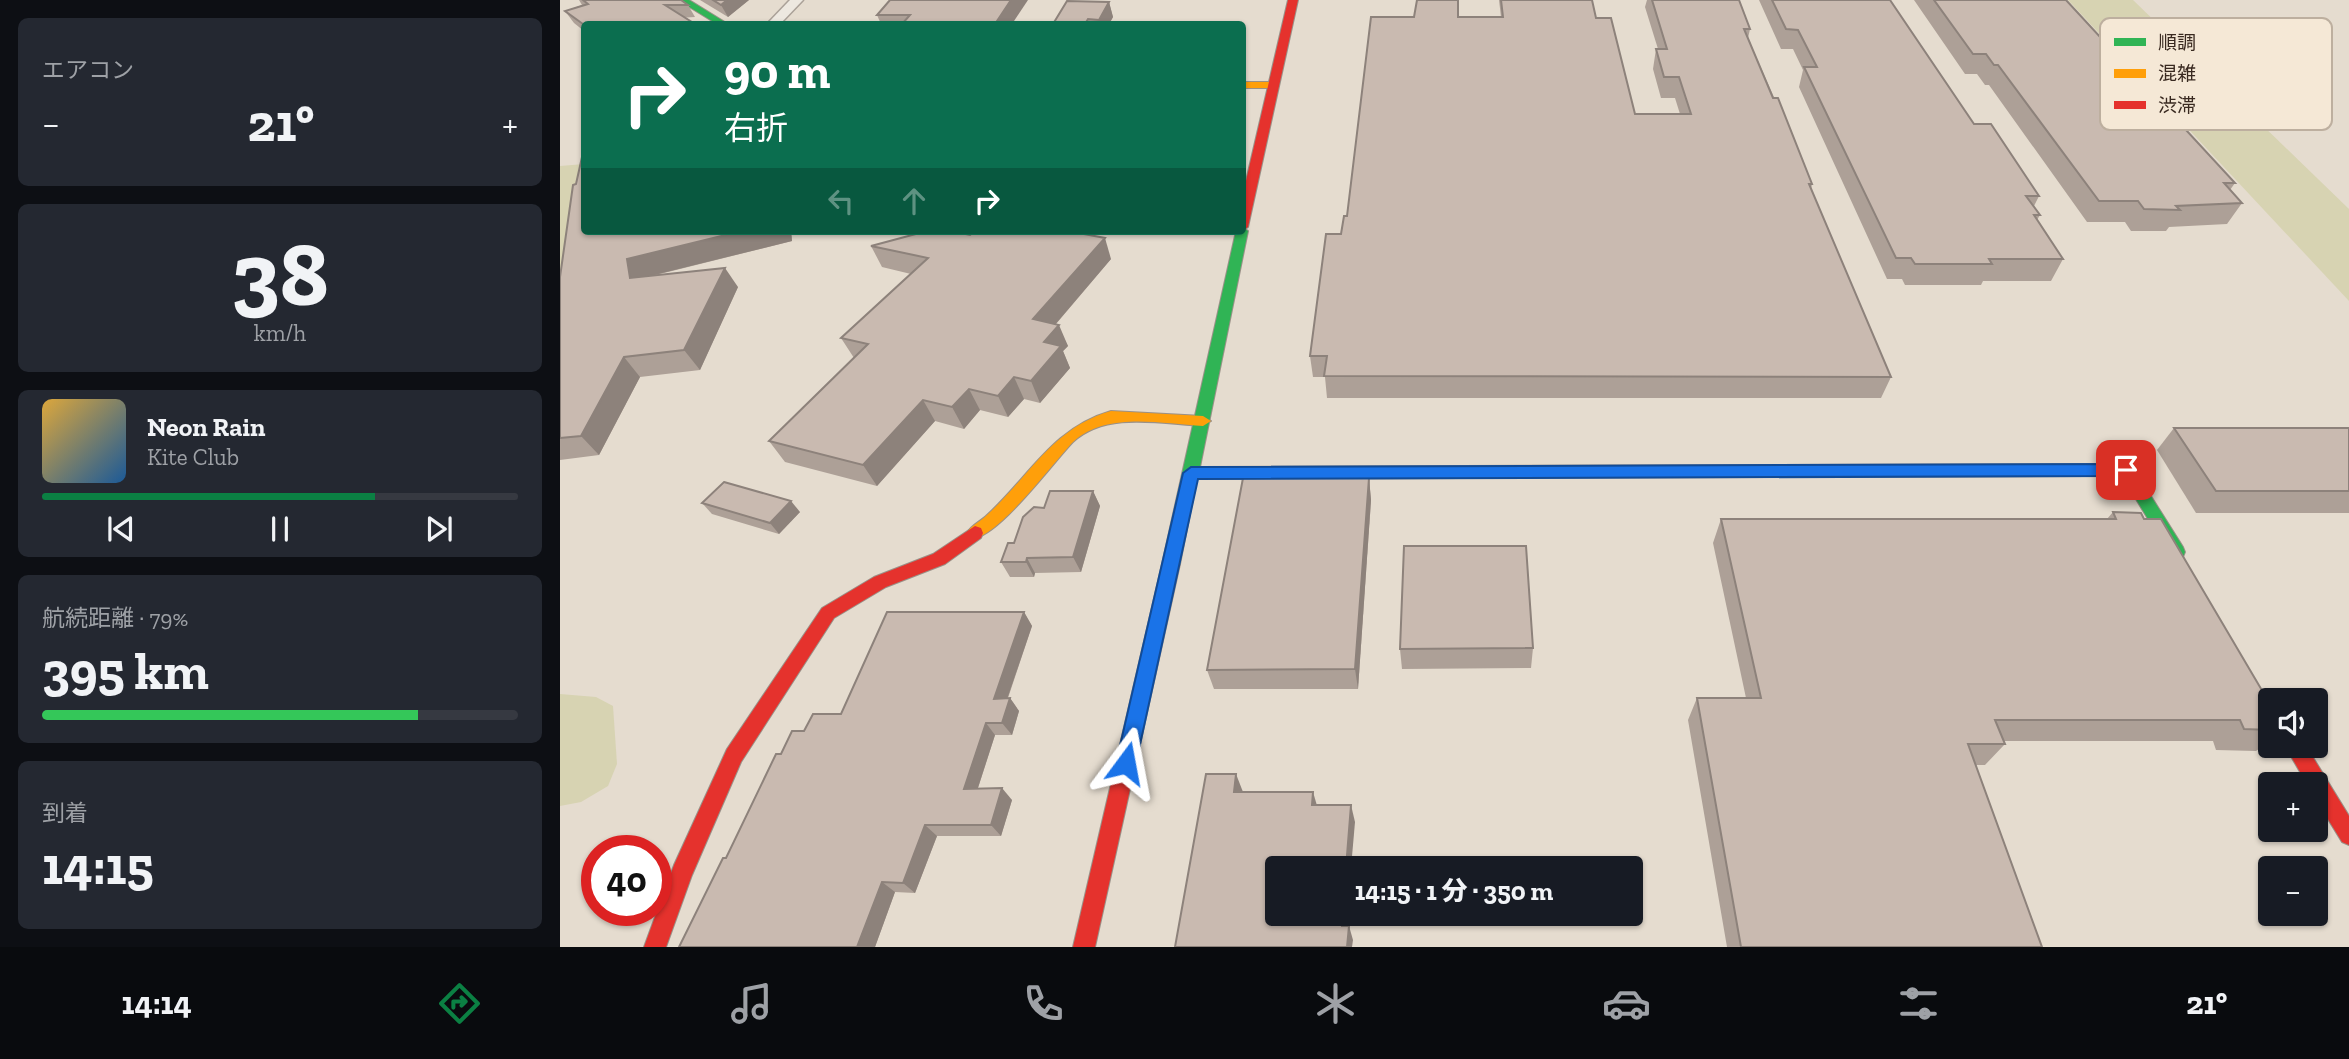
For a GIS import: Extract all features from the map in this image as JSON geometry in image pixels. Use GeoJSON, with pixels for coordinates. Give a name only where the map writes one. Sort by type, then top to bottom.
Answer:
{"type":"FeatureCollection","features":[{"type":"Feature","properties":{"kind":"street"},"geometry":{"type":"LineString","coordinates":[[683,0],[718,21]]}},
{"type":"Feature","properties":{"kind":"street"},"geometry":{"type":"LineString","coordinates":[[776,21],[797,0]]}},
{"type":"Feature","properties":{"kind":"street"},"geometry":{"type":"LineString","coordinates":[[1246,210],[1293,0]]}},
{"type":"Feature","properties":{"kind":"street"},"geometry":{"type":"LineString","coordinates":[[1246,85],[1272,85]]}},
{"type":"Feature","properties":{"kind":"street"},"geometry":{"type":"LineString","coordinates":[[1084,947],[1203,421],[1241,235]]}},
{"type":"Feature","properties":{"kind":"street"},"geometry":{"type":"LineString","coordinates":[[655,947],[682,873],[734,756],[828,613],[880,582],[939,559],[992,521],[1070,436],[1111,416],[1203,421]]}},
{"type":"Feature","properties":{"kind":"street"},"geometry":{"type":"LineString","coordinates":[[1191,473],[2126,470],[2184,564]]}},
{"type":"Feature","properties":{"kind":"street"},"geometry":{"type":"LineString","coordinates":[[2302,758],[2349,835]]}},
{"type":"Feature","properties":{"kind":"shaded area"},"geometry":{"type":"Polygon","coordinates":[[[2068,0],[2133,0],[2152,18],[2100,18],[2100,34],[2068,0]]]}},
{"type":"Feature","properties":{"kind":"shaded area"},"geometry":{"type":"Polygon","coordinates":[[[2189,130],[2267,130],[2349,209],[2349,301],[2189,130]]]}},
{"type":"Feature","properties":{"kind":"shaded area"},"geometry":{"type":"Polygon","coordinates":[[[581,164],[581,201],[560,273],[560,166],[581,164]]]}},
{"type":"Feature","properties":{"kind":"shaded area"},"geometry":{"type":"Polygon","coordinates":[[[560,694],[596,697],[613,706],[617,764],[608,786],[581,802],[560,806],[560,694]]]}},
{"type":"Feature","properties":{"kind":"building"},"geometry":{"type":"Polygon","coordinates":[[[583,0],[681,0],[688,5],[665,5],[690,21],[581,23],[565,11],[588,4],[583,0]]]}},
{"type":"Feature","properties":{"kind":"building"},"geometry":{"type":"Polygon","coordinates":[[[713,0],[727,0],[721,5],[713,0]]]}},
{"type":"Feature","properties":{"kind":"building"},"geometry":{"type":"Polygon","coordinates":[[[890,0],[1011,0],[997,21],[905,21],[910,15],[877,15],[890,0]]]}},
{"type":"Feature","properties":{"kind":"building"},"geometry":{"type":"Polygon","coordinates":[[[1417,0],[1458,0],[1458,17],[1503,17],[1501,0],[1592,0],[1596,18],[1611,18],[1635,114],[1691,114],[1679,77],[1664,77],[1656,49],[1667,49],[1652,0],[1739,0],[1750,29],[1744,29],[1773,98],[1778,98],[1812,184],[1809,184],[1891,377],[1324,376],[1327,356],[1310,356],[1326,234],[1341,234],[1344,216],[1347,216],[1371,17],[1414,17],[1417,0]]]}},
{"type":"Feature","properties":{"kind":"building"},"geometry":{"type":"Polygon","coordinates":[[[1772,0],[1890,0],[1974,124],[1991,124],[2039,196],[2026,196],[2040,215],[2034,215],[2063,259],[1989,259],[1992,264],[1915,264],[1911,258],[1896,258],[1804,67],[1817,67],[1798,30],[1786,29],[1772,0]]]}},
{"type":"Feature","properties":{"kind":"building"},"geometry":{"type":"Polygon","coordinates":[[[1934,0],[2066,0],[2100,37],[2100,130],[2186,130],[2235,183],[2224,183],[2242,203],[2176,206],[2180,210],[2144,209],[2138,201],[2099,201],[1998,65],[1994,65],[1986,54],[1973,54],[1934,0]]]}},
{"type":"Feature","properties":{"kind":"building"},"geometry":{"type":"Polygon","coordinates":[[[1067,1],[1109,2],[1099,20],[1055,21],[1067,1]]]}},
{"type":"Feature","properties":{"kind":"building"},"geometry":{"type":"Polygon","coordinates":[[[581,162],[581,235],[726,235],[627,259],[630,278],[725,268],[684,350],[624,357],[581,436],[560,438],[560,277],[573,185],[576,184],[581,162]]]}},
{"type":"Feature","properties":{"kind":"building"},"geometry":{"type":"Polygon","coordinates":[[[912,235],[1089,235],[1105,238],[1033,319],[1059,325],[1044,342],[1061,346],[1031,381],[1014,377],[998,396],[969,389],[952,407],[923,400],[863,465],[769,441],[868,344],[841,338],[928,258],[871,246],[912,235]]]}},
{"type":"Feature","properties":{"kind":"building"},"geometry":{"type":"Polygon","coordinates":[[[2174,428],[2349,428],[2349,491],[2216,491],[2174,428]]]}},
{"type":"Feature","properties":{"kind":"building"},"geometry":{"type":"Polygon","coordinates":[[[1243,478],[1369,478],[1355,669],[1207,670],[1243,478]]]}},
{"type":"Feature","properties":{"kind":"building"},"geometry":{"type":"Polygon","coordinates":[[[724,482],[791,501],[770,523],[702,503],[724,482]]]}},
{"type":"Feature","properties":{"kind":"building"},"geometry":{"type":"Polygon","coordinates":[[[1050,491],[1093,491],[1073,557],[1027,558],[1026,562],[1001,562],[1008,543],[1014,543],[1023,517],[1034,507],[1044,508],[1050,491]]]}},
{"type":"Feature","properties":{"kind":"building"},"geometry":{"type":"Polygon","coordinates":[[[2113,512],[2141,513],[2144,519],[2161,519],[2261,688],[2258,688],[2258,730],[2244,729],[2240,720],[1995,720],[2005,744],[1968,744],[2042,947],[1741,947],[1697,698],[1761,698],[1721,519],[2116,519],[2113,512]]]}},
{"type":"Feature","properties":{"kind":"building"},"geometry":{"type":"Polygon","coordinates":[[[1404,546],[1526,546],[1533,648],[1400,649],[1404,546]]]}},
{"type":"Feature","properties":{"kind":"building"},"geometry":{"type":"Polygon","coordinates":[[[887,612],[1024,612],[994,699],[1010,698],[1002,723],[986,723],[964,789],[1002,788],[991,825],[925,825],[903,883],[882,882],[857,947],[679,947],[776,754],[781,754],[792,731],[804,731],[813,714],[841,714],[887,612]]]}},
{"type":"Feature","properties":{"kind":"building"},"geometry":{"type":"Polygon","coordinates":[[[1206,774],[1236,774],[1234,792],[1313,792],[1312,805],[1351,805],[1347,856],[1265,856],[1265,926],[1349,926],[1347,947],[1175,947],[1206,774]]]}},
{"type":"Feature","properties":{"kind":"traffic: fast"},"geometry":{"type":"LineString","coordinates":[[683,0],[718,21]]}},
{"type":"Feature","properties":{"kind":"traffic: fast"},"geometry":{"type":"LineString","coordinates":[[1171,564],[1241,235]]}},
{"type":"Feature","properties":{"kind":"traffic: fast"},"geometry":{"type":"LineString","coordinates":[[2087,470],[2126,470],[2177,552]]}},
{"type":"Feature","properties":{"kind":"traffic: fast"},"geometry":{"type":"LineString","coordinates":[[1191,473],[1772,471]]}},
{"type":"Feature","properties":{"kind":"traffic: slow"},"geometry":{"type":"LineString","coordinates":[[1246,85],[1272,85]]}},
{"type":"Feature","properties":{"kind":"traffic: slow"},"geometry":{"type":"LineString","coordinates":[[975,533],[992,521],[1070,436],[1111,416],[1203,421]]}},
{"type":"Feature","properties":{"kind":"traffic: slow"},"geometry":{"type":"LineString","coordinates":[[1772,471],[2087,470]]}},
{"type":"Feature","properties":{"kind":"traffic: jam"},"geometry":{"type":"LineString","coordinates":[[1246,209],[1293,0]]}},
{"type":"Feature","properties":{"kind":"traffic: jam"},"geometry":{"type":"LineString","coordinates":[[655,947],[682,873],[734,756],[828,613],[880,582],[939,559],[975,533]]}},
{"type":"Feature","properties":{"kind":"traffic: jam"},"geometry":{"type":"LineString","coordinates":[[1084,947],[1171,564]]}},
{"type":"Feature","properties":{"kind":"traffic: jam"},"geometry":{"type":"LineString","coordinates":[[2302,758],[2349,835]]}},
{"type":"Feature","properties":{"kind":"route"},"geometry":{"type":"LineString","coordinates":[[1126,763],[1191,473],[2126,470]]}}]}
